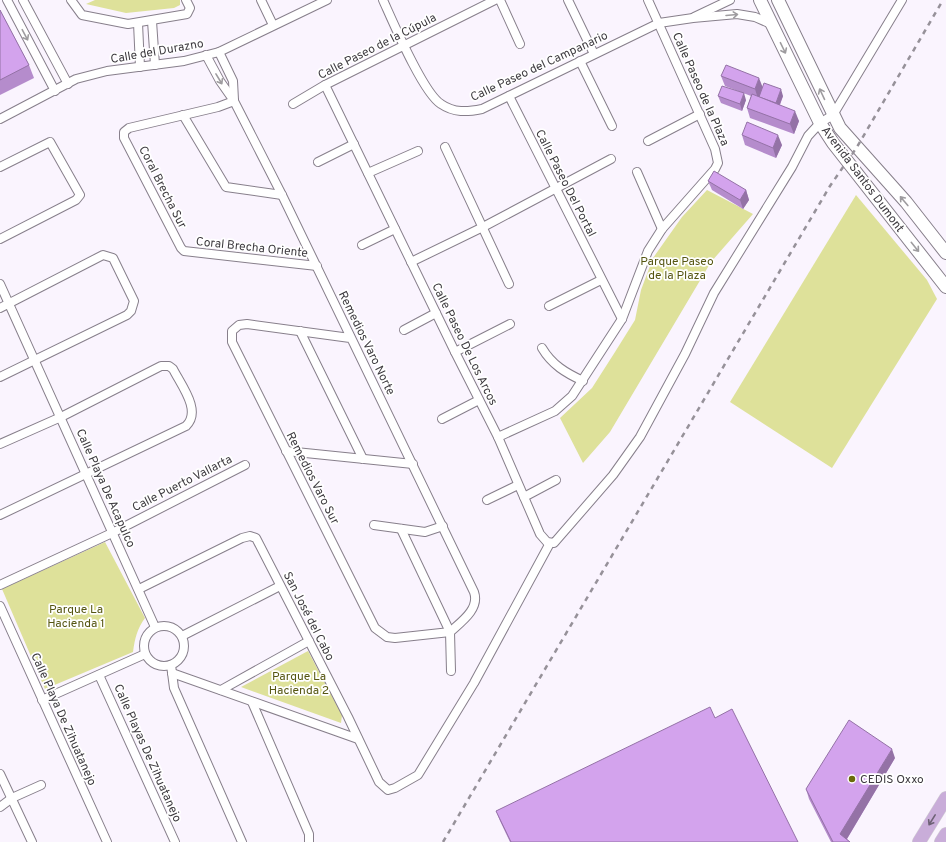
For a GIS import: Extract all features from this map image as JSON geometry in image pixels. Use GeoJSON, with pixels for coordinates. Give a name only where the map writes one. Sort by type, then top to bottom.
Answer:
{"type":"FeatureCollection","features":[{"type":"Feature","properties":{"kind":"main road","name":"Avenida Santos Dumont"},"geometry":{"type":"LineString","coordinates":[[760,0],[820,123],[842,155],[946,288]]}},
{"type":"Feature","properties":{"kind":"main road","name":"Avenida Santos Dumont"},"geometry":{"type":"LineString","coordinates":[[778,0],[840,128],[906,202],[946,253]]}},
{"type":"Feature","properties":{"kind":"main road"},"geometry":{"type":"LineString","coordinates":[[919,842],[946,798]]}},
{"type":"Feature","properties":{"kind":"main road"},"geometry":{"type":"LineString","coordinates":[[941,842],[946,834]]}},
{"type":"Feature","properties":{"kind":"street"},"geometry":{"type":"LineString","coordinates":[[7,0],[55,91]]}},
{"type":"Feature","properties":{"kind":"street"},"geometry":{"type":"LineString","coordinates":[[23,0],[68,84]]}},
{"type":"Feature","properties":{"kind":"street"},"geometry":{"type":"LineString","coordinates":[[71,0],[82,15],[128,24],[187,14],[190,8],[186,0]]}},
{"type":"Feature","properties":{"kind":"street"},"geometry":{"type":"LineString","coordinates":[[261,0],[273,25]]}},
{"type":"Feature","properties":{"kind":"street","name":"Calle del Durazno"},"geometry":{"type":"LineString","coordinates":[[0,120],[76,79],[107,71],[155,65],[219,52],[328,0]]}},
{"type":"Feature","properties":{"kind":"street","name":"Calle Paseo del Campanario"},"geometry":{"type":"LineString","coordinates":[[383,0],[404,46],[432,97],[448,108],[468,112],[482,109],[659,23],[693,18]]}},
{"type":"Feature","properties":{"kind":"street","name":"Calle Paseo de la Cúpula"},"geometry":{"type":"LineString","coordinates":[[293,104],[326,85],[495,0]]}},
{"type":"Feature","properties":{"kind":"street"},"geometry":{"type":"LineString","coordinates":[[500,0],[520,44]]}},
{"type":"Feature","properties":{"kind":"street"},"geometry":{"type":"LineString","coordinates":[[568,0],[594,54]]}},
{"type":"Feature","properties":{"kind":"street","name":"Calle Paseo de la Plaza"},"geometry":{"type":"LineString","coordinates":[[498,437],[555,411],[572,396],[622,319],[648,252],[662,230],[715,169],[718,162],[715,149],[700,114],[648,0]]}},
{"type":"Feature","properties":{"kind":"street"},"geometry":{"type":"LineString","coordinates":[[693,18],[730,0]]}},
{"type":"Feature","properties":{"kind":"street"},"geometry":{"type":"LineString","coordinates":[[550,543],[554,543],[559,539],[614,475],[640,437],[685,354],[714,294],[792,167],[808,136],[820,123],[833,115],[902,0]]}},
{"type":"Feature","properties":{"kind":"street"},"geometry":{"type":"LineString","coordinates":[[693,18],[737,14],[756,17],[771,24]]}},
{"type":"Feature","properties":{"kind":"street"},"geometry":{"type":"LineString","coordinates":[[152,21],[155,65]]}},
{"type":"Feature","properties":{"kind":"street"},"geometry":{"type":"LineString","coordinates":[[138,23],[140,67]]}},
{"type":"Feature","properties":{"kind":"street","name":"Remedios Varo Norte"},"geometry":{"type":"LineString","coordinates":[[219,52],[233,81],[234,101]]}},
{"type":"Feature","properties":{"kind":"street","name":"Remedios Varo Norte"},"geometry":{"type":"LineString","coordinates":[[206,55],[220,81],[234,101],[282,195],[350,338],[443,526],[476,598],[472,609],[450,632]]}},
{"type":"Feature","properties":{"kind":"street"},"geometry":{"type":"LineString","coordinates":[[580,61],[612,126]]}},
{"type":"Feature","properties":{"kind":"street","name":"Calle Paseo De Los Arcos"},"geometry":{"type":"LineString","coordinates":[[326,85],[454,352],[498,437],[540,534],[543,540],[550,543]]}},
{"type":"Feature","properties":{"kind":"street","name":"Calle Paseo Del Portal"},"geometry":{"type":"LineString","coordinates":[[509,96],[622,319]]}},
{"type":"Feature","properties":{"kind":"street"},"geometry":{"type":"LineString","coordinates":[[234,101],[218,107],[183,115],[226,187],[282,195]]}},
{"type":"Feature","properties":{"kind":"street"},"geometry":{"type":"LineString","coordinates":[[648,141],[700,114]]}},
{"type":"Feature","properties":{"kind":"street","name":"Coral Brecha Sur"},"geometry":{"type":"LineString","coordinates":[[183,115],[129,128],[124,132],[124,138],[181,248],[184,251]]}},
{"type":"Feature","properties":{"kind":"street"},"geometry":{"type":"LineString","coordinates":[[0,167],[50,142],[80,197],[0,239]]}},
{"type":"Feature","properties":{"kind":"street"},"geometry":{"type":"LineString","coordinates":[[318,162],[354,144]]}},
{"type":"Feature","properties":{"kind":"street"},"geometry":{"type":"LineString","coordinates":[[445,147],[510,284]]}},
{"type":"Feature","properties":{"kind":"street"},"geometry":{"type":"LineString","coordinates":[[368,173],[418,151]]}},
{"type":"Feature","properties":{"kind":"street"},"geometry":{"type":"LineString","coordinates":[[411,262],[483,227],[611,159]]}},
{"type":"Feature","properties":{"kind":"street"},"geometry":{"type":"LineString","coordinates":[[637,172],[662,230]]}},
{"type":"Feature","properties":{"kind":"street"},"geometry":{"type":"LineString","coordinates":[[362,245],[395,229]]}},
{"type":"Feature","properties":{"kind":"street","name":"Coral Brecha Oriente"},"geometry":{"type":"LineString","coordinates":[[184,251],[317,266]]}},
{"type":"Feature","properties":{"kind":"street"},"geometry":{"type":"LineString","coordinates":[[0,308],[101,256],[108,255],[113,258],[133,298],[132,308],[127,315],[0,377]]}},
{"type":"Feature","properties":{"kind":"street"},"geometry":{"type":"LineString","coordinates":[[549,306],[602,280]]}},
{"type":"Feature","properties":{"kind":"street","name":"Calle Playa De Acapulco"},"geometry":{"type":"LineString","coordinates":[[0,284],[155,627]]}},
{"type":"Feature","properties":{"kind":"street"},"geometry":{"type":"LineString","coordinates":[[404,330],[436,313]]}},
{"type":"Feature","properties":{"kind":"street","name":"Remedios Varo Sur"},"geometry":{"type":"LineString","coordinates":[[300,331],[239,324],[232,331],[232,342],[375,628],[380,634],[387,637],[403,638],[450,632]]}},
{"type":"Feature","properties":{"kind":"street"},"geometry":{"type":"LineString","coordinates":[[454,352],[510,324]]}},
{"type":"Feature","properties":{"kind":"street"},"geometry":{"type":"LineString","coordinates":[[300,331],[350,338]]}},
{"type":"Feature","properties":{"kind":"street"},"geometry":{"type":"LineString","coordinates":[[300,331],[363,459]]}},
{"type":"Feature","properties":{"kind":"street"},"geometry":{"type":"LineString","coordinates":[[542,348],[554,364],[564,372],[583,381]]}},
{"type":"Feature","properties":{"kind":"street"},"geometry":{"type":"LineString","coordinates":[[0,444],[61,417],[156,369],[165,366],[173,369],[193,410],[191,420],[186,426],[0,515]]}},
{"type":"Feature","properties":{"kind":"street"},"geometry":{"type":"LineString","coordinates":[[442,419],[479,400]]}},
{"type":"Feature","properties":{"kind":"street"},"geometry":{"type":"LineString","coordinates":[[286,451],[413,464]]}},
{"type":"Feature","properties":{"kind":"street","name":"Calle Puerto Vallarta"},"geometry":{"type":"LineString","coordinates":[[0,584],[112,532],[245,465]]}},
{"type":"Feature","properties":{"kind":"street"},"geometry":{"type":"LineString","coordinates":[[524,497],[556,480]]}},
{"type":"Feature","properties":{"kind":"street"},"geometry":{"type":"LineString","coordinates":[[487,500],[518,484]]}},
{"type":"Feature","properties":{"kind":"street"},"geometry":{"type":"LineString","coordinates":[[374,525],[425,532],[443,526]]}},
{"type":"Feature","properties":{"kind":"street"},"geometry":{"type":"LineString","coordinates":[[401,529],[450,632],[450,671]]}},
{"type":"Feature","properties":{"kind":"street","name":"San José del Cabo"},"geometry":{"type":"LineString","coordinates":[[139,589],[242,538],[253,536],[258,540],[280,586],[348,717],[379,782],[388,790],[395,788],[418,775],[474,683],[550,543]]}},
{"type":"Feature","properties":{"kind":"street"},"geometry":{"type":"LineString","coordinates":[[182,636],[280,586]]}},
{"type":"Feature","properties":{"kind":"street","name":"Calle Playa De Zihuatanejo"},"geometry":{"type":"LineString","coordinates":[[0,606],[107,842]]}},
{"type":"Feature","properties":{"kind":"street"},"geometry":{"type":"LineString","coordinates":[[242,842],[174,688],[172,669],[183,653],[185,644],[182,636],[175,628],[165,625],[155,627],[147,634],[143,644],[145,654],[150,661],[156,665],[172,669],[220,690],[358,739]]}},
{"type":"Feature","properties":{"kind":"street"},"geometry":{"type":"LineString","coordinates":[[220,690],[309,641]]}},
{"type":"Feature","properties":{"kind":"street"},"geometry":{"type":"LineString","coordinates":[[42,700],[145,654]]}},
{"type":"Feature","properties":{"kind":"street","name":"Calle Playas De Zihuatanejo"},"geometry":{"type":"LineString","coordinates":[[99,675],[175,842]]}},
{"type":"Feature","properties":{"kind":"street"},"geometry":{"type":"LineString","coordinates":[[252,702],[309,838]]}},
{"type":"Feature","properties":{"kind":"street"},"geometry":{"type":"LineString","coordinates":[[0,774],[32,842]]}},
{"type":"Feature","properties":{"kind":"street"},"geometry":{"type":"LineString","coordinates":[[0,807],[12,798],[41,785]]}},
{"type":"Feature","properties":{"kind":"green space"},"geometry":{"type":"Polygon","coordinates":[[[95,0],[180,0],[180,5],[174,8],[126,13],[86,4],[95,0]]]}},
{"type":"Feature","properties":{"kind":"green space","name":"Parque Paseo de la Plaza"},"geometry":{"type":"Polygon","coordinates":[[[707,190],[753,214],[711,262],[610,432],[583,463],[560,418],[592,388],[635,320],[641,290],[653,258],[682,217],[707,190]]]}},
{"type":"Feature","properties":{"kind":"green space"},"geometry":{"type":"Polygon","coordinates":[[[856,195],[927,280],[937,299],[832,468],[730,402],[856,195]]]}},
{"type":"Feature","properties":{"kind":"green space","name":"Parque La Hacienda 1"},"geometry":{"type":"Polygon","coordinates":[[[105,542],[145,618],[137,634],[133,652],[45,689],[2,589],[105,542]]]}},
{"type":"Feature","properties":{"kind":"green space","name":"Parque La Hacienda 2"},"geometry":{"type":"Polygon","coordinates":[[[308,651],[342,715],[341,723],[241,687],[308,651]]]}},
{"type":"Feature","properties":{"kind":"building"},"geometry":{"type":"Polygon","coordinates":[[[0,10],[29,65],[0,80],[0,10]]]}},
{"type":"Feature","properties":{"kind":"building"},"geometry":{"type":"Polygon","coordinates":[[[726,65],[759,78],[755,89],[721,76],[726,65]]]}},
{"type":"Feature","properties":{"kind":"building"},"geometry":{"type":"Polygon","coordinates":[[[764,83],[781,89],[776,103],[759,97],[764,83]]]}},
{"type":"Feature","properties":{"kind":"building"},"geometry":{"type":"Polygon","coordinates":[[[722,86],[744,93],[740,104],[718,96],[722,86]]]}},
{"type":"Feature","properties":{"kind":"building"},"geometry":{"type":"Polygon","coordinates":[[[752,94],[795,111],[790,124],[747,108],[752,94]]]}},
{"type":"Feature","properties":{"kind":"building"},"geometry":{"type":"Polygon","coordinates":[[[747,122],[778,135],[773,148],[742,135],[747,122]]]}},
{"type":"Feature","properties":{"kind":"building"},"geometry":{"type":"Polygon","coordinates":[[[714,171],[746,190],[740,200],[708,181],[714,171]]]}},
{"type":"Feature","properties":{"kind":"building"},"geometry":{"type":"Polygon","coordinates":[[[710,707],[715,718],[732,709],[798,842],[511,842],[496,811],[710,707]]]}},
{"type":"Feature","properties":{"kind":"building","name":"CEDIS Oxxo"},"geometry":{"type":"Polygon","coordinates":[[[849,720],[892,749],[840,834],[850,842],[833,842],[806,789],[849,720]]]}},
{"type":"Feature","properties":{"kind":"railway"},"geometry":{"type":"LineString","coordinates":[[443,842],[830,186],[857,147],[943,0]]}},
{"type":"Feature","properties":{"kind":"place","name":"CEDIS Oxxo"},"geometry":{"type":"Point","coordinates":[852,779]}}]}
